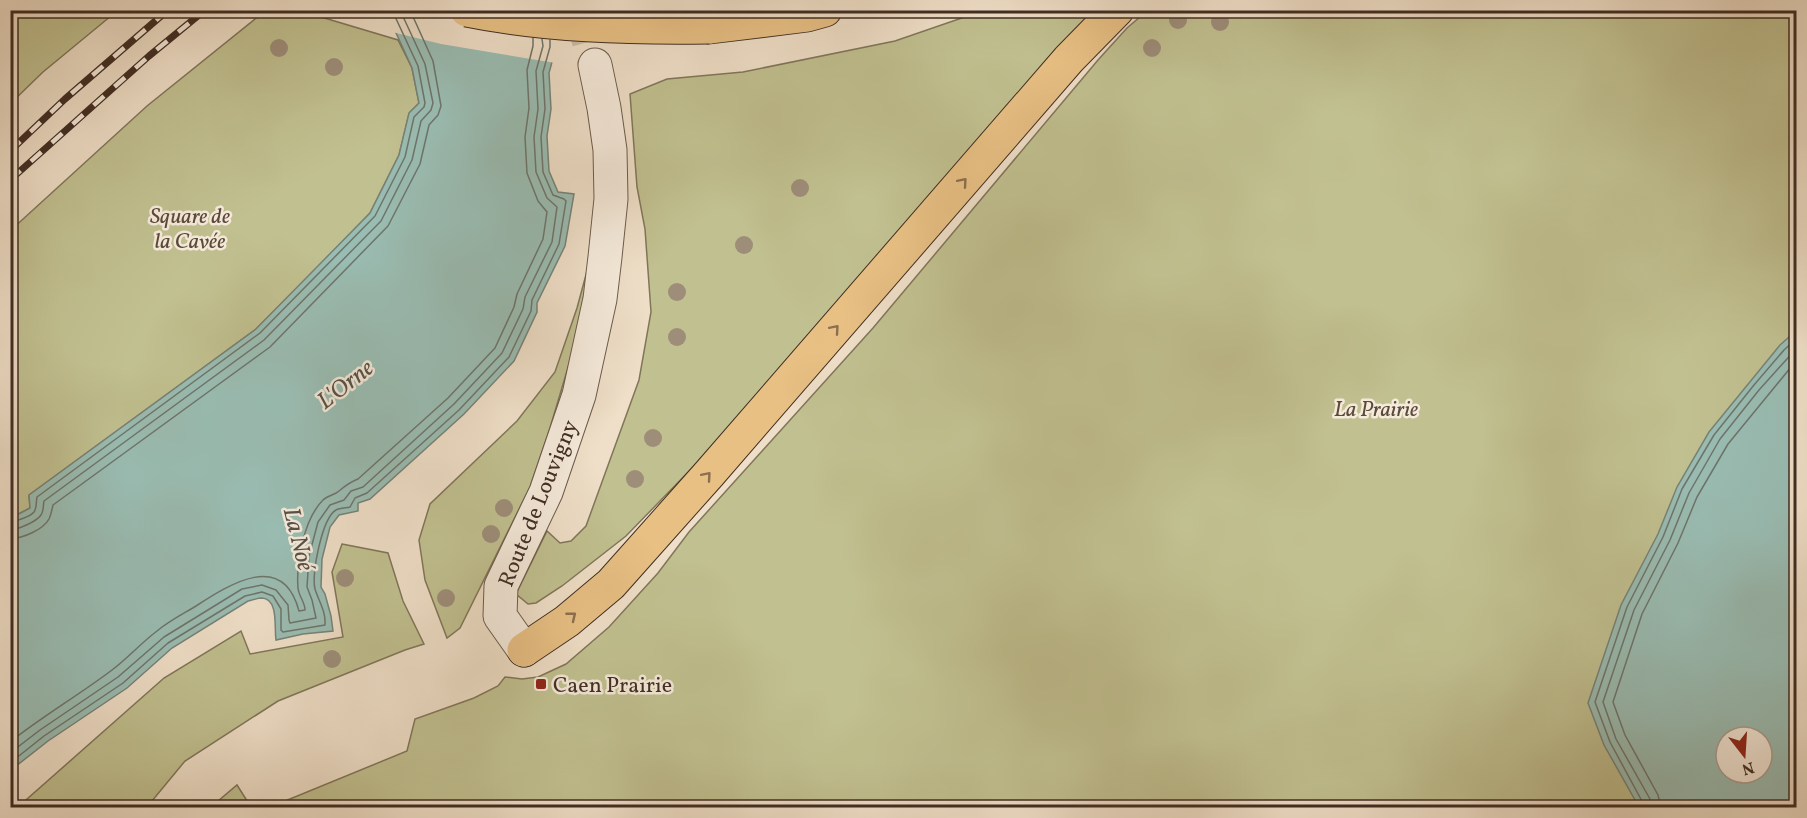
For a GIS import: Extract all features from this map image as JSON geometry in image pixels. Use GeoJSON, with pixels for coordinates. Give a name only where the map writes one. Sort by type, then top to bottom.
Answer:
{"type":"FeatureCollection","features":[{"type":"Feature","properties":{"kind":"main road"},"geometry":{"type":"LineString","coordinates":[[466,10],[525,20],[611,27],[709,27],[807,15],[825,10]]}},
{"type":"Feature","properties":{"kind":"main road"},"geometry":{"type":"LineString","coordinates":[[524,650],[567,621],[611,584],[1069,60],[1118,10]]}},
{"type":"Feature","properties":{"kind":"street","name":"Route de Louvigny"},"geometry":{"type":"LineString","coordinates":[[524,650],[501,616],[501,586],[546,492],[579,395],[600,299],[611,199],[610,150],[595,65]]}},
{"type":"Feature","properties":{"kind":"green space"},"geometry":{"type":"Polygon","coordinates":[[[11,10],[117,11],[43,72],[11,103],[11,10]]]}},
{"type":"Feature","properties":{"kind":"green space","name":"Square de la Cavée"},"geometry":{"type":"Polygon","coordinates":[[[265,11],[301,11],[398,40],[412,68],[419,103],[409,114],[399,155],[370,213],[256,329],[29,495],[30,508],[11,518],[11,230],[147,106],[265,11]]]}},
{"type":"Feature","properties":{"kind":"green space"},"geometry":{"type":"Polygon","coordinates":[[[982,11],[1105,11],[694,466],[626,536],[562,586],[536,603],[528,604],[516,594],[547,531],[560,543],[571,541],[586,526],[639,380],[651,312],[645,229],[637,187],[630,94],[667,79],[743,72],[895,41],[982,11]]]}},
{"type":"Feature","properties":{"kind":"green space","name":"La Prairie"},"geometry":{"type":"Polygon","coordinates":[[[1147,11],[1796,11],[1796,807],[268,808],[407,751],[415,719],[474,698],[498,686],[505,677],[522,679],[538,677],[566,664],[609,627],[658,573],[689,532],[873,328],[1127,28],[1147,11]]]}},
{"type":"Feature","properties":{"kind":"green space"},"geometry":{"type":"Polygon","coordinates":[[[590,260],[586,307],[530,487],[460,628],[447,638],[425,580],[419,540],[430,504],[517,421],[555,372],[577,308],[590,260]]]}},
{"type":"Feature","properties":{"kind":"green space"},"geometry":{"type":"Polygon","coordinates":[[[342,544],[388,553],[403,601],[424,644],[278,701],[185,761],[147,807],[18,807],[164,678],[241,631],[250,654],[343,637],[332,572],[342,544]]]}},
{"type":"Feature","properties":{"kind":"green space"},"geometry":{"type":"Polygon","coordinates":[[[237,785],[251,807],[211,807],[237,785]]]}},
{"type":"Feature","properties":{"kind":"water"},"geometry":{"type":"Polygon","coordinates":[[[386,11],[552,62],[549,73],[551,109],[547,136],[549,171],[558,192],[574,194],[565,246],[537,303],[537,312],[514,361],[464,414],[370,499],[358,503],[358,511],[339,515],[330,527],[322,559],[321,587],[331,616],[333,631],[276,640],[275,615],[271,603],[262,598],[248,601],[172,648],[127,688],[48,741],[11,770],[11,518],[30,508],[29,495],[256,329],[370,213],[399,155],[409,113],[419,103],[412,68],[386,11]]]}},
{"type":"Feature","properties":{"kind":"water"},"geometry":{"type":"Polygon","coordinates":[[[1796,331],[1796,807],[1639,807],[1604,745],[1588,703],[1621,605],[1658,534],[1677,487],[1709,432],[1780,345],[1796,331]]]}},
{"type":"Feature","properties":{"kind":"pier"},"geometry":{"type":"Polygon","coordinates":[[[383,10],[554,10],[559,48],[555,63],[441,44],[392,32],[383,10]]]}},
{"type":"Feature","properties":{"kind":"tunnel"},"geometry":{"type":"LineString","coordinates":[[580,10],[595,65]]}},
{"type":"Feature","properties":{"kind":"railway"},"geometry":{"type":"LineString","coordinates":[[10,151],[65,99],[168,10]]}},
{"type":"Feature","properties":{"kind":"railway"},"geometry":{"type":"LineString","coordinates":[[10,180],[149,56],[205,10]]}},
{"type":"Feature","properties":{"kind":"place","name":"Caen Prairie"},"geometry":{"type":"Point","coordinates":[541,684]}},
{"type":"Feature","properties":{"kind":"water label","name":"L'Orne"},"geometry":{"type":"Point","coordinates":[345,384]}},
{"type":"Feature","properties":{"kind":"water label","name":"La Noé"},"geometry":{"type":"Point","coordinates":[299,539]}}]}
